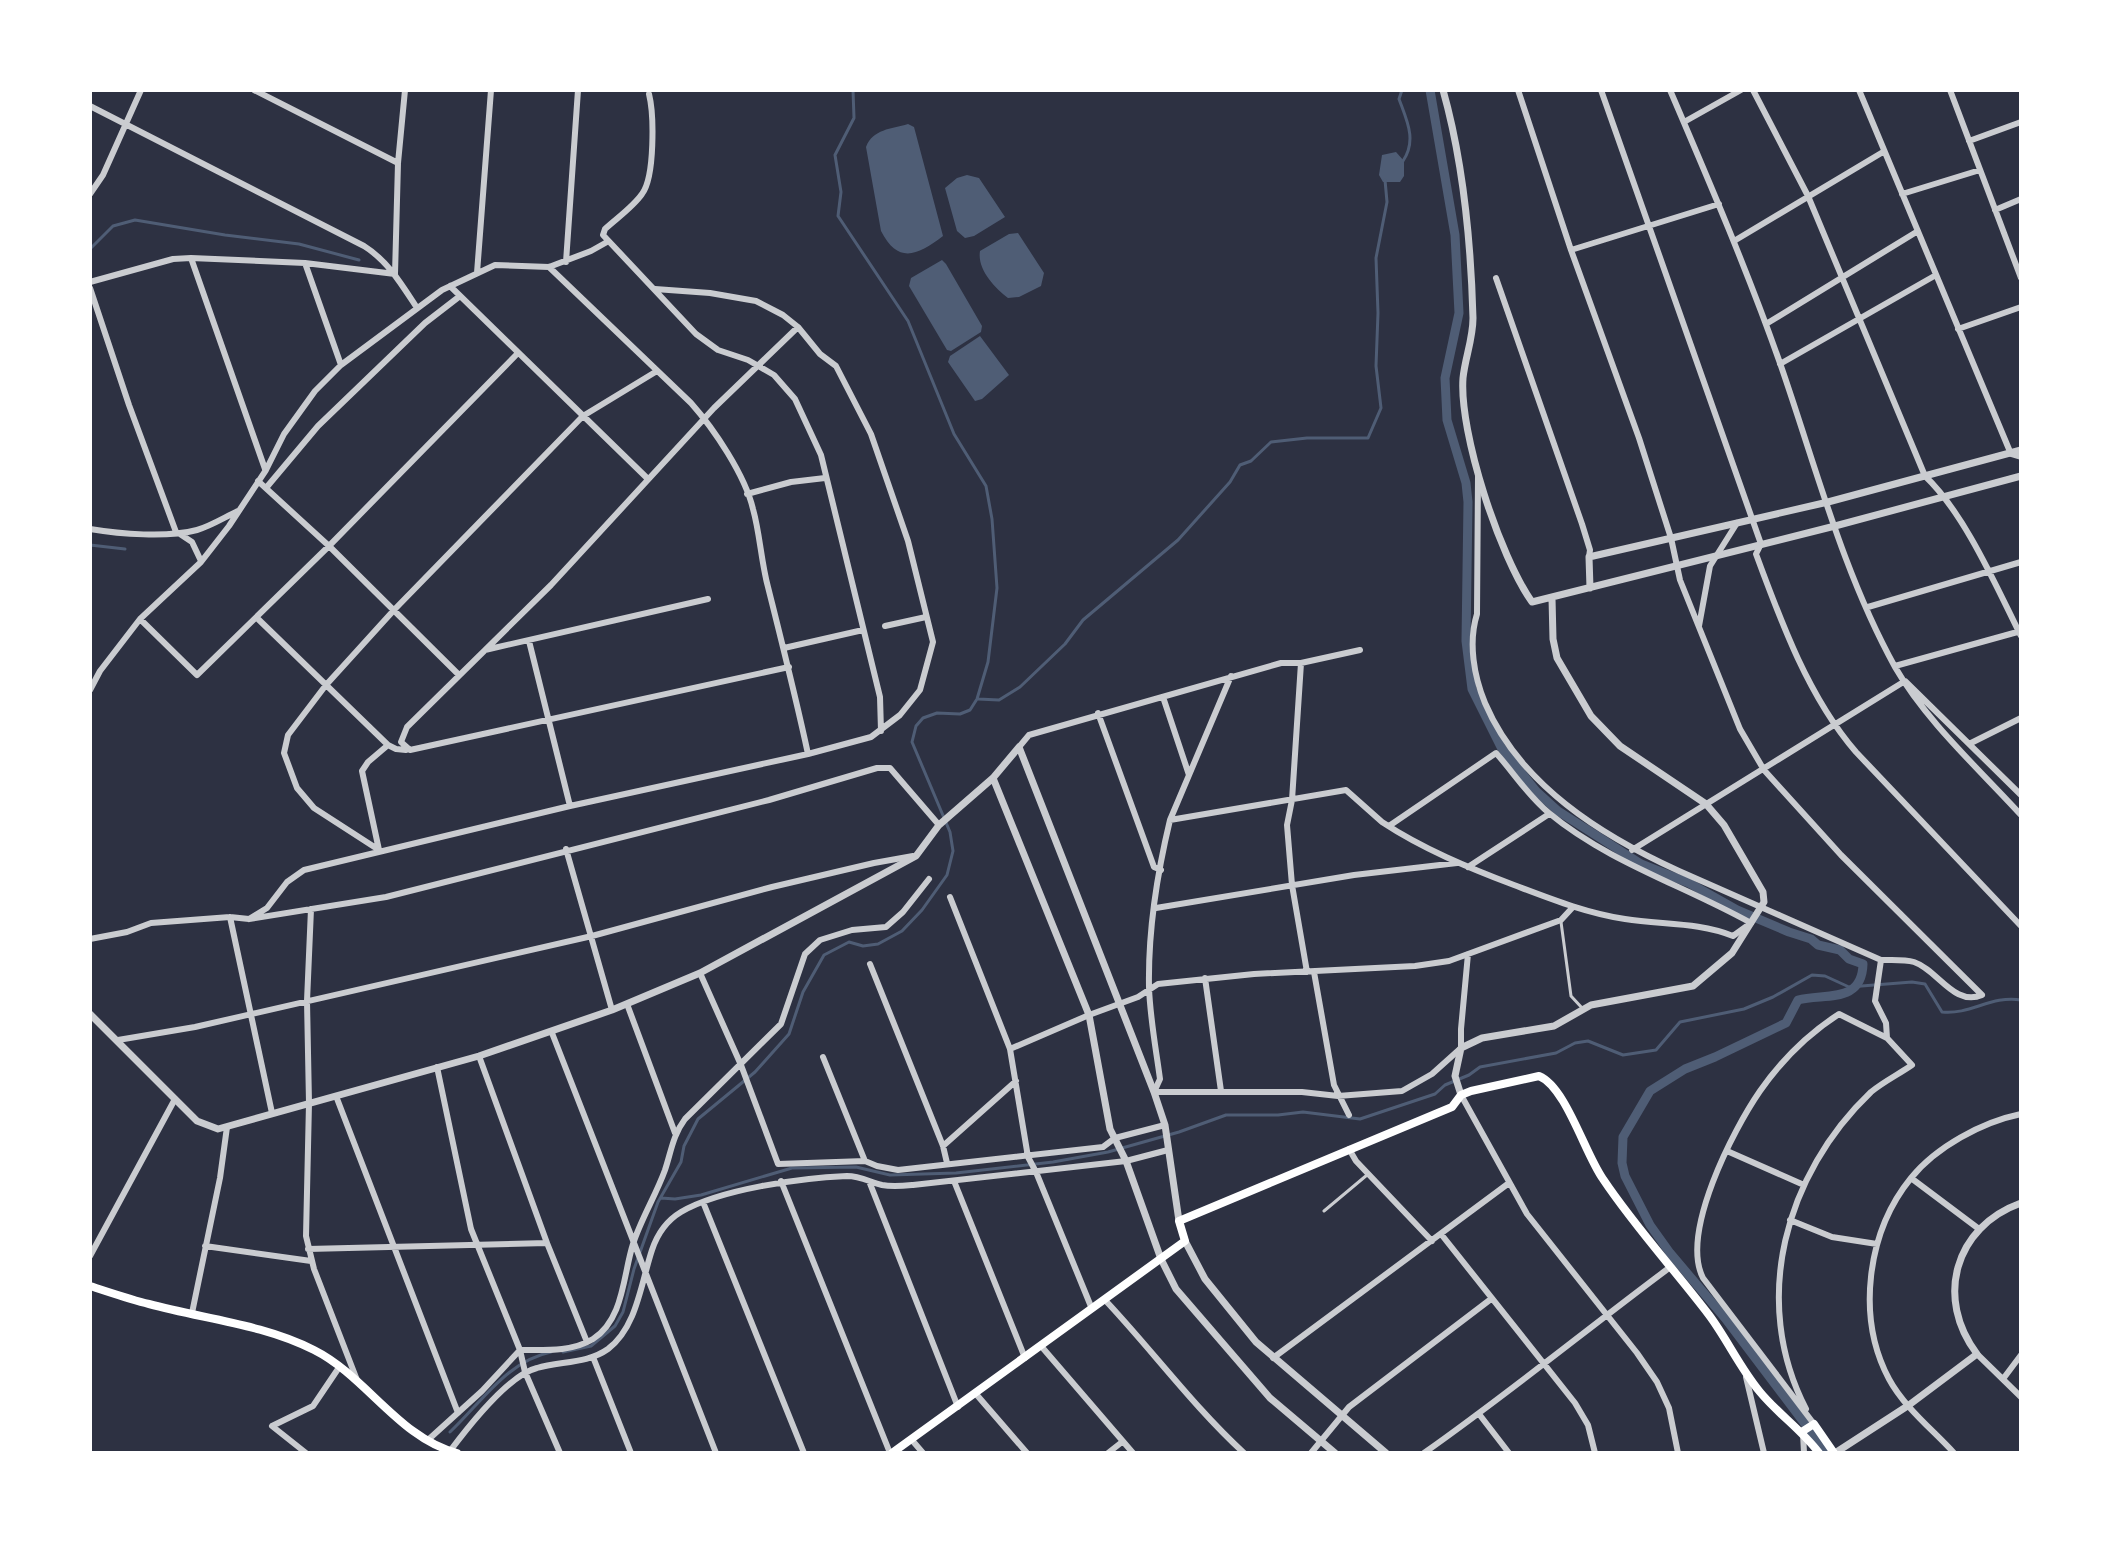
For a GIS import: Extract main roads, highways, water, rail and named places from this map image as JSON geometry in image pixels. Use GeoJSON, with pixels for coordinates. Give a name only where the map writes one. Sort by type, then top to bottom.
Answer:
{"type":"FeatureCollection","features":[{"type":"Feature","properties":{"kind":"main road"},"geometry":{"type":"LineString","coordinates":[[891,1453],[1185,1241],[1179,1221],[1452,1107],[1459,1091],[1539,1076],[1547,1079],[1562,1100],[1600,1176],[1669,1268],[1708,1313],[1760,1392],[1803,1431],[1819,1453]]}},
{"type":"Feature","properties":{"kind":"main road"},"geometry":{"type":"LineString","coordinates":[[90,1286],[149,1305],[288,1338],[340,1366],[386,1409],[452,1452]]}},
{"type":"Feature","properties":{"kind":"main road"},"geometry":{"type":"LineString","coordinates":[[1803,1431],[1814,1424],[1835,1453]]}},
{"type":"Feature","properties":{"kind":"water"},"geometry":{"type":"Polygon","coordinates":[[[908,124],[914,127],[943,236],[925,248],[909,253],[894,249],[881,231],[866,147],[878,133],[908,124]]]}},
{"type":"Feature","properties":{"kind":"water"},"geometry":{"type":"Polygon","coordinates":[[[1396,152],[1404,161],[1404,176],[1400,182],[1383,182],[1379,175],[1382,155],[1396,152]]]}},
{"type":"Feature","properties":{"kind":"water"},"geometry":{"type":"Polygon","coordinates":[[[967,175],[979,178],[1005,217],[974,236],[965,238],[957,231],[945,188],[957,178],[967,175]]]}},
{"type":"Feature","properties":{"kind":"water"},"geometry":{"type":"Polygon","coordinates":[[[1018,233],[1044,273],[1041,286],[1019,297],[1008,298],[984,271],[980,251],[1009,234],[1018,233]]]}},
{"type":"Feature","properties":{"kind":"water"},"geometry":{"type":"Polygon","coordinates":[[[942,260],[982,326],[981,332],[951,351],[947,350],[909,286],[911,278],[942,260]]]}},
{"type":"Feature","properties":{"kind":"water"},"geometry":{"type":"Polygon","coordinates":[[[980,336],[1009,375],[982,399],[975,401],[948,362],[950,356],[980,336]]]}},
{"type":"Feature","properties":{"kind":"waterway"},"geometry":{"type":"LineString","coordinates":[[563,1352],[591,1346],[615,1326],[623,1312],[634,1269],[658,1202],[681,1162],[684,1146],[698,1119],[755,1072],[789,1034],[803,992],[824,955],[849,942],[863,946],[878,944],[902,931],[922,910],[947,875],[953,851],[950,832],[912,742],[916,726],[923,718],[937,713],[960,714],[970,710],[977,699],[988,662],[997,588],[992,519],[986,486],[954,434],[908,321],[838,216],[841,192],[835,155],[854,118],[853,90]]}},
{"type":"Feature","properties":{"kind":"waterway"},"geometry":{"type":"LineString","coordinates":[[1402,90],[1399,99],[1410,138],[1403,161]]}},
{"type":"Feature","properties":{"kind":"waterway"},"geometry":{"type":"LineString","coordinates":[[1430,90],[1455,235],[1459,313],[1445,378],[1447,420],[1466,483],[1468,502],[1466,641],[1472,689],[1501,747],[1536,791],[1558,811],[1641,864],[1689,883],[1737,910],[1811,939],[1818,945],[1840,950],[1849,959],[1863,964],[1861,977],[1849,991],[1798,1000],[1786,1023],[1685,1069],[1650,1091],[1623,1137],[1625,1176],[1650,1225],[1827,1453]]}},
{"type":"Feature","properties":{"kind":"waterway"},"geometry":{"type":"LineString","coordinates":[[978,699],[999,700],[1020,687],[1065,644],[1083,620],[1178,540],[1230,482],[1240,465],[1251,461],[1271,442],[1307,438],[1368,438],[1381,408],[1376,366],[1376,258],[1387,202],[1385,180]]}},
{"type":"Feature","properties":{"kind":"waterway"},"geometry":{"type":"LineString","coordinates":[[90,249],[113,226],[135,220],[299,244],[359,260]]}},
{"type":"Feature","properties":{"kind":"waterway"},"geometry":{"type":"LineString","coordinates":[[90,545],[125,549]]}},
{"type":"Feature","properties":{"kind":"waterway"},"geometry":{"type":"LineString","coordinates":[[661,1198],[701,1195],[792,1168],[856,1167],[890,1175],[956,1173],[1053,1162],[1108,1152],[1226,1115],[1303,1112],[1360,1119],[1435,1094],[1445,1085],[1480,1067],[1556,1053],[1575,1043],[1588,1041],[1623,1055],[1656,1050],[1680,1022],[1744,1009],[1812,975],[1825,976],[1849,987],[1912,982],[1925,984],[1942,1012],[1962,1011],[2000,1000],[2021,1000]]}},
{"type":"Feature","properties":{"kind":"waterway"},"geometry":{"type":"LineString","coordinates":[[450,1432],[508,1374],[521,1364],[551,1352]]}}]}
